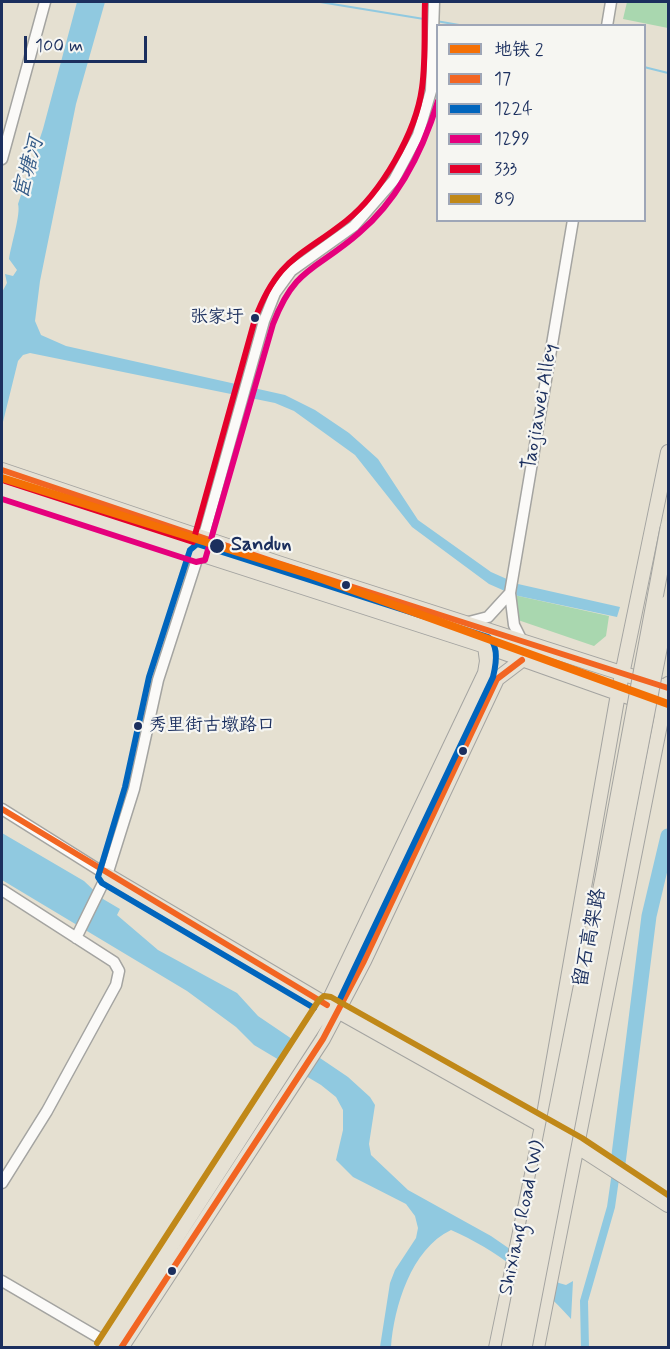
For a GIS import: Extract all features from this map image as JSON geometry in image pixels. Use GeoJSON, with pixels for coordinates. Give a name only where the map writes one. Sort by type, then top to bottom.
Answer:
{"type":"FeatureCollection","features":[{"type":"Feature","properties":{"kind":"highway","name":"留石高架路"},"geometry":{"type":"LineString","coordinates":[[509,1347],[603,878],[669,528]]}},
{"type":"Feature","properties":{"kind":"highway","name":"留石高架路"},"geometry":{"type":"LineString","coordinates":[[524,1347],[669,603]]}},
{"type":"Feature","properties":{"kind":"main road","name":"Shixiang Road (W)"},"geometry":{"type":"LineString","coordinates":[[496,1347],[542,1126],[618,694],[669,452]]}},
{"type":"Feature","properties":{"kind":"main road"},"geometry":{"type":"LineString","coordinates":[[2,470],[203,538],[668,687]]}},
{"type":"Feature","properties":{"kind":"main road"},"geometry":{"type":"LineString","coordinates":[[2,490],[485,646],[667,710]]}},
{"type":"Feature","properties":{"kind":"main road"},"geometry":{"type":"LineString","coordinates":[[333,1008],[485,673],[487,661],[485,646]]}},
{"type":"Feature","properties":{"kind":"main road"},"geometry":{"type":"LineString","coordinates":[[113,1346],[318,1035],[497,679],[522,660]]}},
{"type":"Feature","properties":{"kind":"main road","name":"Shixiang Road (W)"},"geometry":{"type":"LineString","coordinates":[[537,1347],[578,1146],[606,987],[667,710],[668,687]]}},
{"type":"Feature","properties":{"kind":"main road"},"geometry":{"type":"LineString","coordinates":[[107,875],[333,1008],[578,1146],[669,1205]]}},
{"type":"Feature","properties":{"kind":"street"},"geometry":{"type":"LineString","coordinates":[[2,159],[45,2]]}},
{"type":"Feature","properties":{"kind":"street"},"geometry":{"type":"LineString","coordinates":[[76,938],[107,875],[134,789],[158,680],[199,553],[246,382],[275,292],[291,271],[354,226],[394,180],[418,135],[431,91],[434,2]]}},
{"type":"Feature","properties":{"kind":"street"},"geometry":{"type":"LineString","coordinates":[[607,24],[611,2]]}},
{"type":"Feature","properties":{"kind":"street","name":"Taojiawei Alley"},"geometry":{"type":"LineString","coordinates":[[522,641],[514,625],[510,593],[573,222]]}},
{"type":"Feature","properties":{"kind":"street"},"geometry":{"type":"LineString","coordinates":[[465,623],[488,617],[510,593]]}},
{"type":"Feature","properties":{"kind":"street"},"geometry":{"type":"LineString","coordinates":[[2,810],[107,875]]}},
{"type":"Feature","properties":{"kind":"street"},"geometry":{"type":"LineString","coordinates":[[2,890],[114,962],[118,971],[116,985],[47,1111],[2,1183]]}},
{"type":"Feature","properties":{"kind":"street"},"geometry":{"type":"LineString","coordinates":[[2,1281],[113,1346]]}},
{"type":"Feature","properties":{"kind":"green space"},"geometry":{"type":"Polygon","coordinates":[[[627,2],[668,2],[668,28],[623,19],[627,2]]]}},
{"type":"Feature","properties":{"kind":"green space"},"geometry":{"type":"Polygon","coordinates":[[[514,595],[609,616],[606,636],[594,646],[518,620],[514,595]]]}},
{"type":"Feature","properties":{"kind":"water","name":"宦塘河"},"geometry":{"type":"Polygon","coordinates":[[[77,2],[105,2],[76,104],[40,281],[35,321],[41,335],[66,346],[285,395],[315,410],[349,433],[378,459],[418,520],[491,572],[518,584],[620,607],[617,617],[514,595],[489,584],[412,527],[355,455],[294,411],[275,403],[30,353],[23,355],[18,361],[2,426],[2,292],[7,283],[5,274],[13,276],[17,270],[9,259],[17,222],[18,204],[43,129],[77,2]]]}},
{"type":"Feature","properties":{"kind":"water"},"geometry":{"type":"Polygon","coordinates":[[[2,833],[84,881],[103,899],[120,909],[117,915],[158,950],[237,993],[258,1016],[348,1077],[370,1097],[375,1105],[369,1144],[371,1155],[408,1190],[491,1236],[559,1283],[566,1285],[573,1281],[571,1319],[516,1268],[484,1247],[451,1230],[437,1239],[415,1265],[401,1297],[391,1347],[380,1347],[390,1283],[395,1270],[416,1238],[418,1228],[415,1216],[406,1204],[353,1177],[336,1160],[343,1130],[343,1110],[336,1097],[321,1085],[254,1045],[236,1027],[187,991],[2,880],[2,833]]]}},
{"type":"Feature","properties":{"kind":"waterway"},"geometry":{"type":"LineString","coordinates":[[320,2],[430,20]]}},
{"type":"Feature","properties":{"kind":"waterway"},"geometry":{"type":"LineString","coordinates":[[436,21],[453,24]]}},
{"type":"Feature","properties":{"kind":"waterway"},"geometry":{"type":"LineString","coordinates":[[646,68],[668,73]]}},
{"type":"Feature","properties":{"kind":"waterway"},"geometry":{"type":"LineString","coordinates":[[618,1163],[649,916],[668,836]]}},
{"type":"Feature","properties":{"kind":"waterway"},"geometry":{"type":"LineString","coordinates":[[585,1348],[584,1301],[611,1207],[615,1179]]}},
{"type":"Feature","properties":{"kind":"metro line","name":"2"},"geometry":{"type":"LineString","coordinates":[[2,478],[311,575],[668,704]]}},
{"type":"Feature","properties":{"kind":"transit line","name":"333"},"geometry":{"type":"LineString","coordinates":[[5,481],[193,542],[255,319],[272,283],[292,261],[346,221],[372,195],[395,161],[413,124],[422,88],[425,2]]}},
{"type":"Feature","properties":{"kind":"transit line","name":"1299"},"geometry":{"type":"LineString","coordinates":[[2,499],[196,562],[205,560],[273,324],[281,305],[299,279],[359,233],[386,205],[408,173],[425,138],[436,107]]}},
{"type":"Feature","properties":{"kind":"transit line","name":"17"},"geometry":{"type":"LineString","coordinates":[[2,470],[278,563],[668,688]]}},
{"type":"Feature","properties":{"kind":"transit line","name":"1224"},"geometry":{"type":"LineString","coordinates":[[314,1008],[102,883],[98,877],[125,787],[149,677],[190,550],[197,544],[488,637],[494,645],[496,661],[493,677],[339,1001]]}},
{"type":"Feature","properties":{"kind":"transit line","name":"17"},"geometry":{"type":"LineString","coordinates":[[121,1348],[323,1039],[364,961],[497,679],[522,660]]}},
{"type":"Feature","properties":{"kind":"transit line","name":"17"},"geometry":{"type":"LineString","coordinates":[[2,809],[327,1005]]}},
{"type":"Feature","properties":{"kind":"transit line","name":"89"},"geometry":{"type":"LineString","coordinates":[[97,1343],[319,1000],[324,996],[331,997],[582,1138],[668,1195]]}},
{"type":"Feature","properties":{"kind":"place","name":"张家圩"},"geometry":{"type":"Point","coordinates":[255,318]}},
{"type":"Feature","properties":{"kind":"place","name":"Sandun"},"geometry":{"type":"Point","coordinates":[217,546]}},
{"type":"Feature","properties":{"kind":"place","name":"秀里街古墩路口"},"geometry":{"type":"Point","coordinates":[138,726]}}]}
